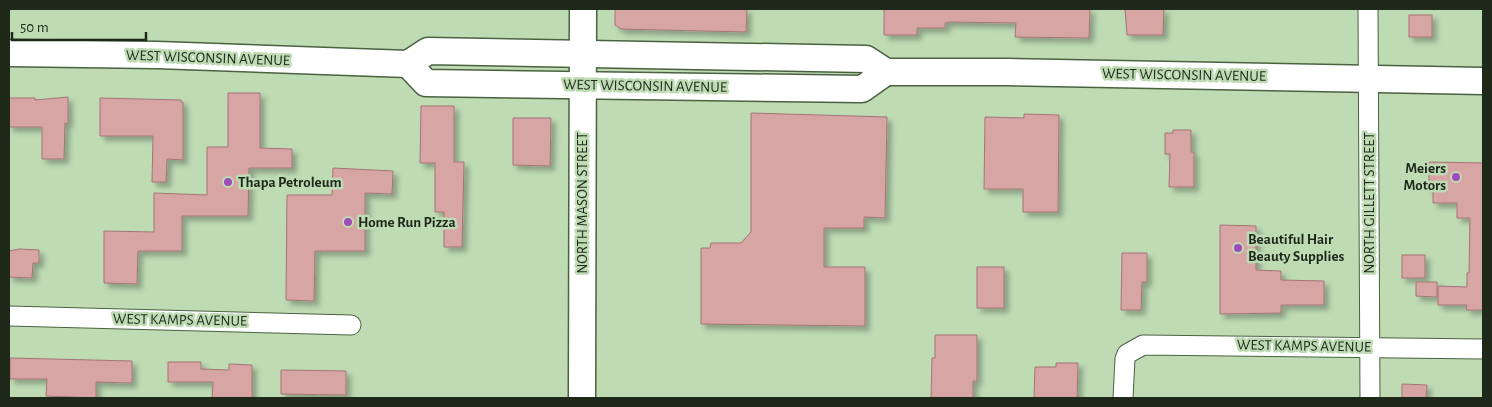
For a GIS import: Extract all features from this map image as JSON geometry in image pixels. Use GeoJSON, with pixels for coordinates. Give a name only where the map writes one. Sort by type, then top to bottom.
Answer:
{"type":"FeatureCollection","features":[{"type":"Feature","properties":{"kind":"main road","name":"NORTH MASON STREET"},"geometry":{"type":"LineString","coordinates":[[582,398],[583,9]]}},
{"type":"Feature","properties":{"kind":"main road","name":"WEST WISCONSIN AVENUE"},"geometry":{"type":"LineString","coordinates":[[9,53],[157,55],[408,64],[428,51],[866,59],[886,72],[1017,72],[1483,81]]}},
{"type":"Feature","properties":{"kind":"main road"},"geometry":{"type":"LineString","coordinates":[[408,64],[426,83],[446,69],[548,70],[561,68],[583,54]]}},
{"type":"Feature","properties":{"kind":"main road"},"geometry":{"type":"LineString","coordinates":[[582,85],[609,72],[781,71],[827,59]]}},
{"type":"Feature","properties":{"kind":"main road","name":"WEST WISCONSIN AVENUE"},"geometry":{"type":"LineString","coordinates":[[426,83],[862,89],[886,72]]}},
{"type":"Feature","properties":{"kind":"street","name":"NORTH GILLETT STREET"},"geometry":{"type":"LineString","coordinates":[[1368,9],[1370,398]]}},
{"type":"Feature","properties":{"kind":"street","name":"WEST KAMPS AVENUE"},"geometry":{"type":"LineString","coordinates":[[9,316],[351,324]]}},
{"type":"Feature","properties":{"kind":"street","name":"WEST KAMPS AVENUE"},"geometry":{"type":"LineString","coordinates":[[1122,398],[1123,368],[1127,354],[1142,345],[1483,349]]}},
{"type":"Feature","properties":{"kind":"building"},"geometry":{"type":"Polygon","coordinates":[[[615,9],[747,9],[746,32],[621,29],[615,25],[615,9]]]}},
{"type":"Feature","properties":{"kind":"building"},"geometry":{"type":"Polygon","coordinates":[[[884,9],[1090,9],[1089,38],[1015,37],[1016,23],[950,22],[945,23],[945,28],[917,28],[917,35],[884,35],[884,9]]]}},
{"type":"Feature","properties":{"kind":"building"},"geometry":{"type":"Polygon","coordinates":[[[1125,9],[1164,9],[1163,35],[1127,35],[1125,9]]]}},
{"type":"Feature","properties":{"kind":"building"},"geometry":{"type":"Polygon","coordinates":[[[1409,15],[1432,15],[1432,37],[1409,37],[1409,15]]]}},
{"type":"Feature","properties":{"kind":"building"},"geometry":{"type":"Polygon","coordinates":[[[228,93],[260,93],[260,148],[292,149],[292,168],[249,168],[248,216],[182,216],[182,251],[138,251],[137,284],[104,283],[104,231],[154,232],[154,193],[207,195],[207,147],[228,147],[228,93]]]}},
{"type":"Feature","properties":{"kind":"building"},"geometry":{"type":"Polygon","coordinates":[[[68,97],[68,124],[65,123],[64,159],[42,159],[42,127],[9,127],[9,98],[35,98],[35,100],[68,97]]]}},
{"type":"Feature","properties":{"kind":"building"},"geometry":{"type":"Polygon","coordinates":[[[100,98],[181,100],[183,102],[183,160],[167,159],[166,182],[152,182],[153,136],[100,136],[100,98]]]}},
{"type":"Feature","properties":{"kind":"building"},"geometry":{"type":"Polygon","coordinates":[[[421,106],[454,106],[454,162],[464,162],[462,247],[444,247],[444,212],[435,212],[435,163],[420,163],[421,106]]]}},
{"type":"Feature","properties":{"kind":"building"},"geometry":{"type":"Polygon","coordinates":[[[751,113],[887,117],[885,218],[864,217],[864,228],[824,228],[824,267],[865,267],[865,326],[701,324],[701,248],[710,248],[711,243],[741,243],[751,232],[751,113]]]}},
{"type":"Feature","properties":{"kind":"building"},"geometry":{"type":"Polygon","coordinates":[[[1024,114],[1059,115],[1058,212],[1023,212],[1023,189],[984,189],[985,117],[1024,118],[1024,114]]]}},
{"type":"Feature","properties":{"kind":"building"},"geometry":{"type":"Polygon","coordinates":[[[513,118],[551,118],[550,166],[513,165],[513,118]]]}},
{"type":"Feature","properties":{"kind":"building"},"geometry":{"type":"Polygon","coordinates":[[[1173,130],[1191,130],[1191,152],[1194,152],[1194,187],[1169,187],[1170,154],[1165,154],[1165,133],[1173,133],[1173,130]]]}},
{"type":"Feature","properties":{"kind":"building"},"geometry":{"type":"Polygon","coordinates":[[[1429,162],[1483,163],[1483,310],[1466,310],[1467,305],[1438,305],[1438,286],[1467,287],[1470,218],[1457,218],[1457,203],[1433,203],[1433,190],[1429,190],[1429,162]]]}},
{"type":"Feature","properties":{"kind":"building"},"geometry":{"type":"Polygon","coordinates":[[[333,168],[393,171],[392,194],[365,193],[365,251],[315,251],[314,301],[286,300],[287,195],[332,195],[333,168]]]}},
{"type":"Feature","properties":{"kind":"building","name":"Beautiful Hair Beauty Supplies"},"geometry":{"type":"Polygon","coordinates":[[[1220,225],[1256,226],[1256,270],[1281,271],[1281,280],[1324,281],[1324,305],[1281,305],[1281,313],[1220,314],[1220,225]]]}},
{"type":"Feature","properties":{"kind":"building"},"geometry":{"type":"Polygon","coordinates":[[[19,249],[39,250],[39,263],[33,263],[32,278],[9,277],[9,251],[19,249]]]}},
{"type":"Feature","properties":{"kind":"building"},"geometry":{"type":"Polygon","coordinates":[[[1122,253],[1147,253],[1147,282],[1142,282],[1141,310],[1121,310],[1122,253]]]}},
{"type":"Feature","properties":{"kind":"building"},"geometry":{"type":"Polygon","coordinates":[[[1402,255],[1425,255],[1425,278],[1402,278],[1402,255]]]}},
{"type":"Feature","properties":{"kind":"building"},"geometry":{"type":"Polygon","coordinates":[[[977,267],[1004,267],[1004,308],[977,308],[977,267]]]}},
{"type":"Feature","properties":{"kind":"building"},"geometry":{"type":"Polygon","coordinates":[[[1416,282],[1437,282],[1437,297],[1416,296],[1416,282]]]}},
{"type":"Feature","properties":{"kind":"building"},"geometry":{"type":"Polygon","coordinates":[[[935,335],[977,335],[977,381],[973,381],[973,398],[931,398],[932,358],[935,358],[935,335]]]}},
{"type":"Feature","properties":{"kind":"building"},"geometry":{"type":"Polygon","coordinates":[[[10,358],[132,361],[132,383],[96,382],[96,398],[46,396],[47,379],[10,379],[10,358]]]}},
{"type":"Feature","properties":{"kind":"building"},"geometry":{"type":"Polygon","coordinates":[[[168,362],[201,362],[201,369],[229,370],[229,364],[252,365],[252,398],[212,398],[213,382],[168,382],[168,362]]]}},
{"type":"Feature","properties":{"kind":"building"},"geometry":{"type":"Polygon","coordinates":[[[1056,363],[1078,363],[1077,398],[1034,398],[1035,367],[1056,367],[1056,363]]]}},
{"type":"Feature","properties":{"kind":"building"},"geometry":{"type":"Polygon","coordinates":[[[281,370],[346,371],[346,395],[281,394],[281,370]]]}},
{"type":"Feature","properties":{"kind":"building"},"geometry":{"type":"Polygon","coordinates":[[[1402,384],[1427,385],[1426,398],[1402,398],[1402,384]]]}},
{"type":"Feature","properties":{"kind":"place","name":"Meiers Motors"},"geometry":{"type":"Point","coordinates":[1456,177]}},
{"type":"Feature","properties":{"kind":"place","name":"Thapa Petroleum"},"geometry":{"type":"Point","coordinates":[228,182]}},
{"type":"Feature","properties":{"kind":"place","name":"Home Run Pizza"},"geometry":{"type":"Point","coordinates":[348,222]}},
{"type":"Feature","properties":{"kind":"place","name":"Beautiful Hair Beauty Supplies"},"geometry":{"type":"Point","coordinates":[1238,248]}}]}
